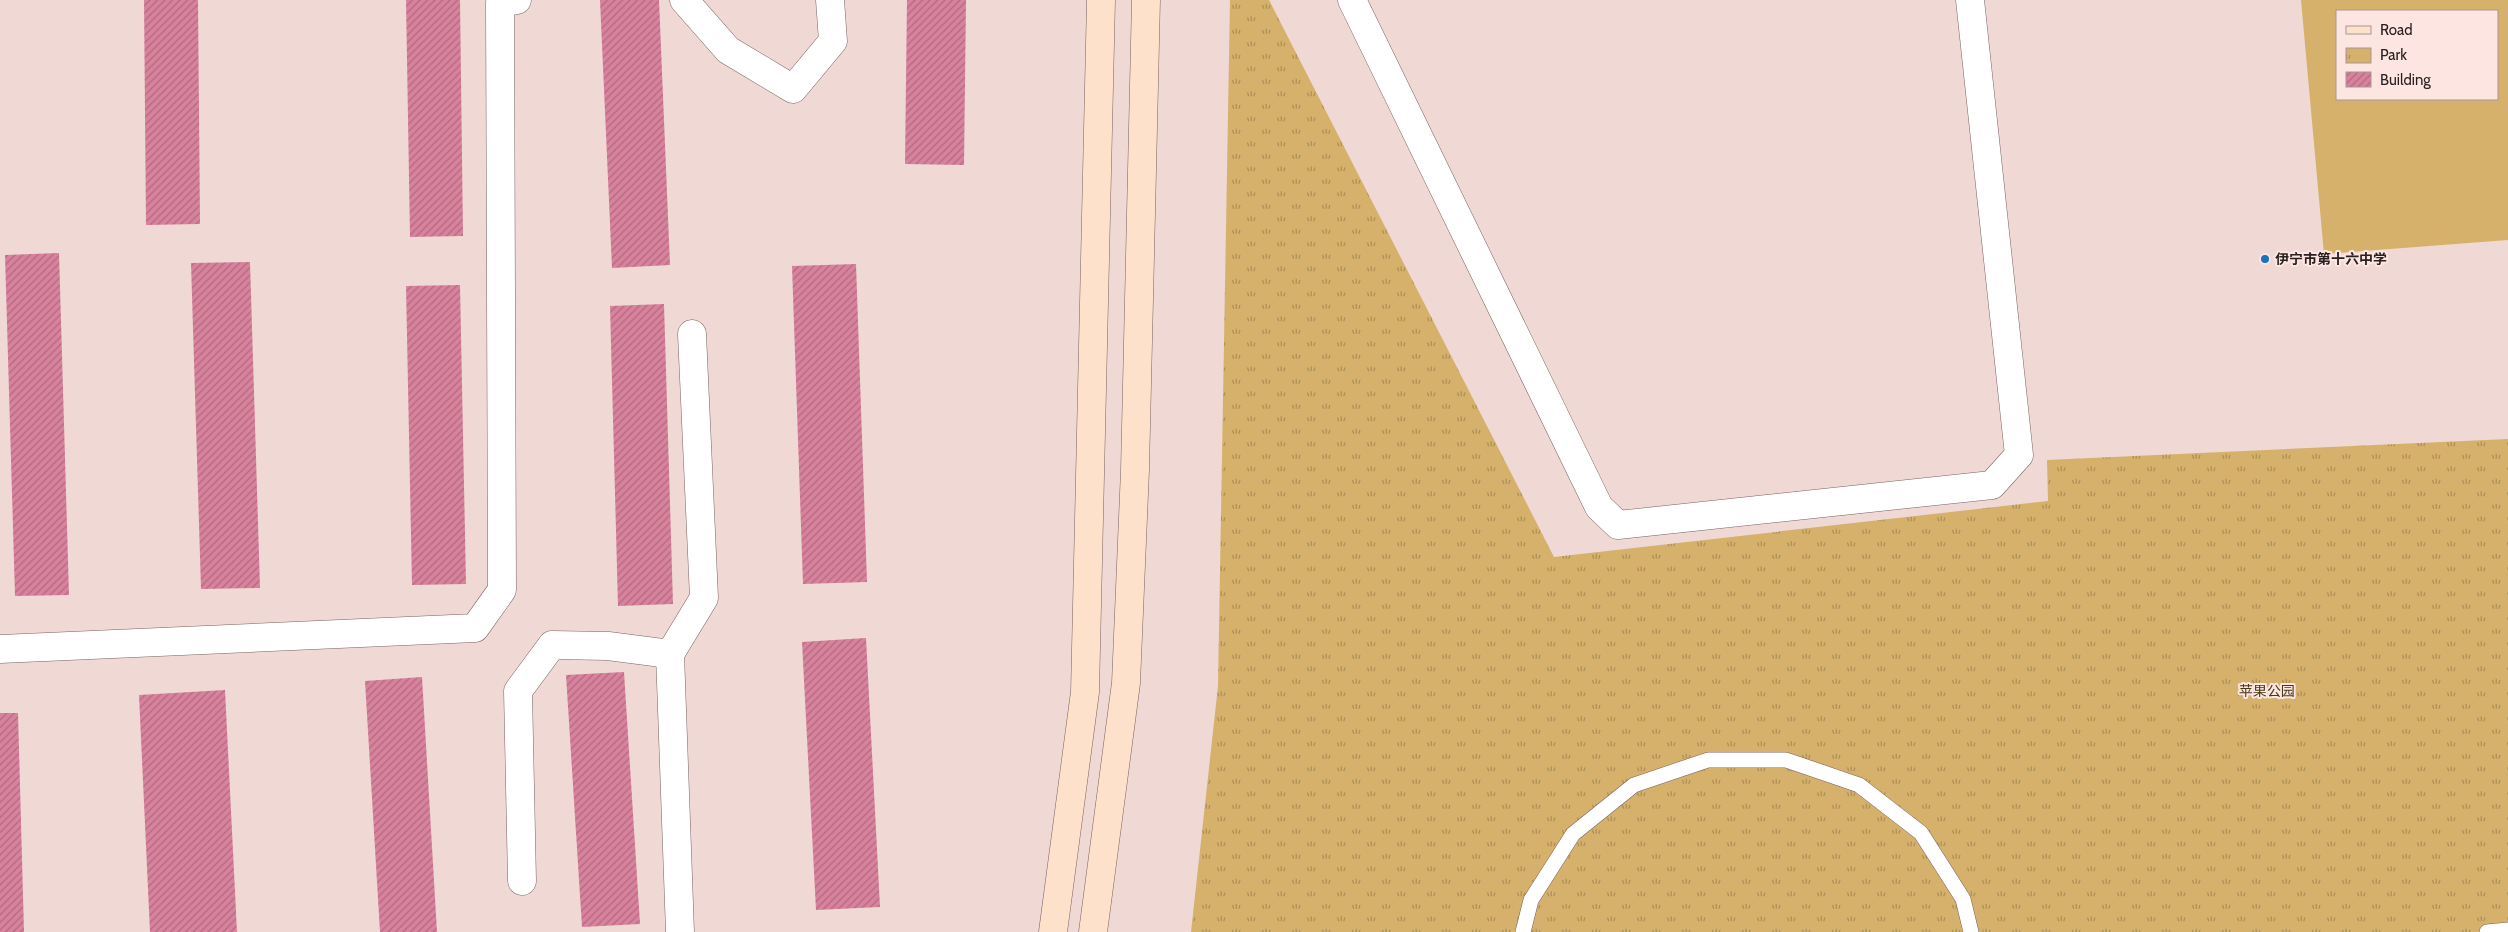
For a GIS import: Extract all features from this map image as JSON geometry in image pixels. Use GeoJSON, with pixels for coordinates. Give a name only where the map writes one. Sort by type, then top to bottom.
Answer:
{"type":"FeatureCollection","features":[{"type":"Feature","properties":{"kind":"main road"},"geometry":{"type":"LineString","coordinates":[[1053,932],[1085,692],[1101,0]]}},
{"type":"Feature","properties":{"kind":"main road"},"geometry":{"type":"LineString","coordinates":[[1093,932],[1126,683],[1135,470],[1146,0]]}},
{"type":"Feature","properties":{"kind":"street"},"geometry":{"type":"LineString","coordinates":[[0,649],[475,628],[502,590],[500,3],[517,0]]}},
{"type":"Feature","properties":{"kind":"street"},"geometry":{"type":"LineString","coordinates":[[684,0],[728,50],[793,88],[833,41],[830,0]]}},
{"type":"Feature","properties":{"kind":"street"},"geometry":{"type":"LineString","coordinates":[[1352,0],[1599,508],[1618,525],[1992,485],[2019,455],[1970,0]]}},
{"type":"Feature","properties":{"kind":"street"},"geometry":{"type":"LineString","coordinates":[[680,932],[670,654],[704,598],[692,334]]}},
{"type":"Feature","properties":{"kind":"street"},"geometry":{"type":"LineString","coordinates":[[522,881],[518,691],[552,645],[608,646],[670,654]]}},
{"type":"Feature","properties":{"kind":"lane"},"geometry":{"type":"LineString","coordinates":[[1523,932],[1531,900],[1573,834],[1634,785],[1708,760],[1786,760],[1859,785],[1921,833],[1963,899],[1971,932]]}},
{"type":"Feature","properties":{"kind":"lane"},"geometry":{"type":"LineString","coordinates":[[2487,932],[2508,930]]}},
{"type":"Feature","properties":{"kind":"green space","name":"苹果公园"},"geometry":{"type":"Polygon","coordinates":[[[1230,0],[1269,0],[1554,557],[2048,501],[2047,460],[2508,439],[2508,932],[1191,932],[1218,686],[1230,0]]]}},
{"type":"Feature","properties":{"kind":"green space"},"geometry":{"type":"Polygon","coordinates":[[[2301,0],[2508,0],[2508,240],[2324,254],[2301,0]]]}},
{"type":"Feature","properties":{"kind":"building"},"geometry":{"type":"Polygon","coordinates":[[[144,0],[198,0],[200,224],[146,225],[144,0]]]}},
{"type":"Feature","properties":{"kind":"building"},"geometry":{"type":"Polygon","coordinates":[[[406,0],[460,0],[463,236],[410,237],[406,0]]]}},
{"type":"Feature","properties":{"kind":"building"},"geometry":{"type":"Polygon","coordinates":[[[600,0],[659,0],[670,265],[612,268],[600,0]]]}},
{"type":"Feature","properties":{"kind":"building"},"geometry":{"type":"Polygon","coordinates":[[[907,0],[966,0],[964,165],[905,164],[907,0]]]}},
{"type":"Feature","properties":{"kind":"building"},"geometry":{"type":"Polygon","coordinates":[[[59,253],[69,595],[15,596],[5,255],[59,253]]]}},
{"type":"Feature","properties":{"kind":"building"},"geometry":{"type":"Polygon","coordinates":[[[250,262],[260,588],[201,589],[191,263],[250,262]]]}},
{"type":"Feature","properties":{"kind":"building"},"geometry":{"type":"Polygon","coordinates":[[[856,264],[867,582],[803,584],[792,266],[856,264]]]}},
{"type":"Feature","properties":{"kind":"building"},"geometry":{"type":"Polygon","coordinates":[[[460,285],[466,584],[412,585],[406,286],[460,285]]]}},
{"type":"Feature","properties":{"kind":"building"},"geometry":{"type":"Polygon","coordinates":[[[664,304],[673,604],[618,606],[610,306],[664,304]]]}},
{"type":"Feature","properties":{"kind":"building"},"geometry":{"type":"Polygon","coordinates":[[[866,638],[880,907],[816,910],[802,642],[866,638]]]}},
{"type":"Feature","properties":{"kind":"building"},"geometry":{"type":"Polygon","coordinates":[[[624,672],[640,924],[582,927],[566,675],[624,672]]]}},
{"type":"Feature","properties":{"kind":"building"},"geometry":{"type":"Polygon","coordinates":[[[422,677],[437,932],[380,932],[365,681],[422,677]]]}},
{"type":"Feature","properties":{"kind":"building"},"geometry":{"type":"Polygon","coordinates":[[[225,690],[237,932],[150,932],[139,695],[225,690]]]}},
{"type":"Feature","properties":{"kind":"building"},"geometry":{"type":"Polygon","coordinates":[[[0,713],[18,713],[24,932],[0,932],[0,713]]]}},
{"type":"Feature","properties":{"kind":"place","name":"伊宁市第十六中学"},"geometry":{"type":"Point","coordinates":[2265,259]}}]}
